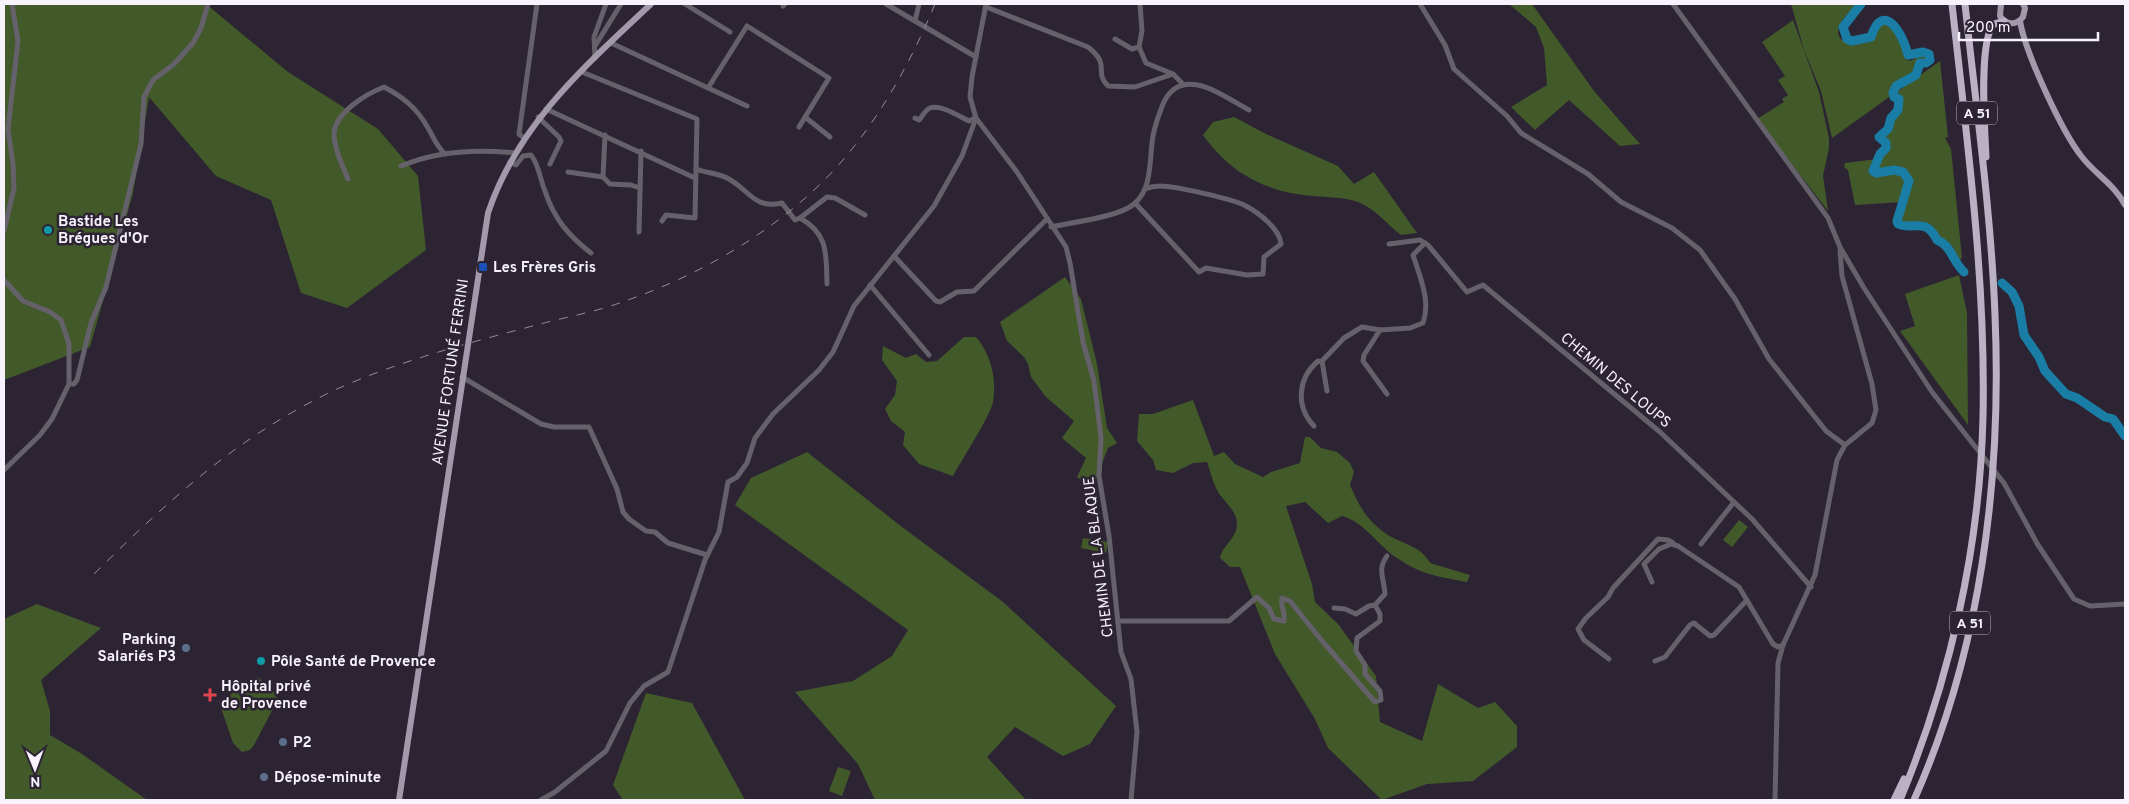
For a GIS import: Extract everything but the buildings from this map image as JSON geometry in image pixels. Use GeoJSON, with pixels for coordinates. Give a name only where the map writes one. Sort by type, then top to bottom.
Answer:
{"type":"FeatureCollection","features":[{"type":"Feature","properties":{"kind":"highway","name":"A 51"},"geometry":{"type":"LineString","coordinates":[[1900,800],[1923,740],[1943,676],[1963,592],[1975,515],[1982,446],[1984,376],[1979,270],[1952,4]]}},
{"type":"Feature","properties":{"kind":"highway","name":"A 51"},"geometry":{"type":"LineString","coordinates":[[1916,800],[1947,713],[1967,636],[1984,546],[1994,463],[1997,375],[1994,291],[1989,223],[1965,4]]}},
{"type":"Feature","properties":{"kind":"highway"},"geometry":{"type":"LineString","coordinates":[[1989,223],[1984,111],[1986,52],[1990,28],[1997,22],[2008,23]]}},
{"type":"Feature","properties":{"kind":"highway"},"geometry":{"type":"LineString","coordinates":[[1894,800],[1923,740]]}},
{"type":"Feature","properties":{"kind":"main road","name":"AVENUE FORTUNÉ FERRINI"},"geometry":{"type":"LineString","coordinates":[[397,800],[488,213],[510,162],[538,118],[649,4]]}},
{"type":"Feature","properties":{"kind":"main road"},"geometry":{"type":"LineString","coordinates":[[2000,4],[2000,16],[2008,23],[2029,52]]}},
{"type":"Feature","properties":{"kind":"main road"},"geometry":{"type":"LineString","coordinates":[[2024,4],[2025,13],[2020,21],[2029,52],[2075,147],[2113,188],[2125,205]]}},
{"type":"Feature","properties":{"kind":"main road"},"geometry":{"type":"LineString","coordinates":[[2008,23],[2020,21]]}},
{"type":"Feature","properties":{"kind":"street"},"geometry":{"type":"LineString","coordinates":[[4,231],[14,188],[14,164],[8,129],[18,41],[12,4]]}},
{"type":"Feature","properties":{"kind":"street"},"geometry":{"type":"LineString","coordinates":[[69,384],[74,384],[77,380],[90,323],[106,287],[141,144],[144,97],[153,80],[174,64],[193,43],[201,28],[208,4]]}},
{"type":"Feature","properties":{"kind":"street"},"geometry":{"type":"LineString","coordinates":[[524,138],[519,134],[537,4]]}},
{"type":"Feature","properties":{"kind":"street"},"geometry":{"type":"LineString","coordinates":[[595,58],[594,46],[597,25],[606,4]]}},
{"type":"Feature","properties":{"kind":"street"},"geometry":{"type":"LineString","coordinates":[[594,46],[621,4]]}},
{"type":"Feature","properties":{"kind":"street"},"geometry":{"type":"LineString","coordinates":[[685,4],[730,32]]}},
{"type":"Feature","properties":{"kind":"street"},"geometry":{"type":"LineString","coordinates":[[886,4],[931,29],[940,37],[976,58]]}},
{"type":"Feature","properties":{"kind":"street"},"geometry":{"type":"LineString","coordinates":[[916,21],[919,4]]}},
{"type":"Feature","properties":{"kind":"street"},"geometry":{"type":"LineString","coordinates":[[1140,4],[1142,31],[1139,47],[1146,64],[1173,74],[1182,83],[1197,85],[1250,110]]}},
{"type":"Feature","properties":{"kind":"street"},"geometry":{"type":"LineString","coordinates":[[1420,4],[1445,45],[1454,69],[1507,116],[1520,133],[1588,174],[1621,202],[1672,228],[1700,250],[1735,299],[1769,359],[1826,430],[1845,445]]}},
{"type":"Feature","properties":{"kind":"street"},"geometry":{"type":"LineString","coordinates":[[1673,4],[1828,218],[1846,259],[1932,392],[2004,483],[2038,546],[2074,600],[2090,606],[2125,604]]}},
{"type":"Feature","properties":{"kind":"street"},"geometry":{"type":"LineString","coordinates":[[986,5],[1088,47],[1098,55],[1102,62],[1101,76],[1108,86],[1135,87],[1173,74]]}},
{"type":"Feature","properties":{"kind":"street","name":"CHEMIN DE LA BLAQUE"},"geometry":{"type":"LineString","coordinates":[[986,5],[970,96],[976,118],[1017,172],[1046,220],[1066,248],[1083,342],[1094,381],[1101,438],[1100,476],[1110,536],[1121,652],[1131,679],[1137,732],[1130,800]]}},
{"type":"Feature","properties":{"kind":"street"},"geometry":{"type":"LineString","coordinates":[[708,88],[747,26],[830,78],[799,127]]}},
{"type":"Feature","properties":{"kind":"street"},"geometry":{"type":"LineString","coordinates":[[1115,40],[1132,49],[1139,47]]}},
{"type":"Feature","properties":{"kind":"street"},"geometry":{"type":"LineString","coordinates":[[611,42],[747,106]]}},
{"type":"Feature","properties":{"kind":"street"},"geometry":{"type":"LineString","coordinates":[[582,72],[697,119],[695,218],[666,215],[662,221]]}},
{"type":"Feature","properties":{"kind":"street"},"geometry":{"type":"LineString","coordinates":[[1051,227],[1095,217],[1119,214],[1135,203],[1145,189],[1153,136],[1161,108],[1168,93],[1182,83]]}},
{"type":"Feature","properties":{"kind":"street"},"geometry":{"type":"LineString","coordinates":[[348,178],[338,152],[334,134],[337,122],[346,112],[371,92],[384,87],[404,98],[418,112],[436,145],[445,154]]}},
{"type":"Feature","properties":{"kind":"street"},"geometry":{"type":"LineString","coordinates":[[915,118],[919,120],[932,107],[950,112],[969,122],[976,118]]}},
{"type":"Feature","properties":{"kind":"street"},"geometry":{"type":"LineString","coordinates":[[546,109],[641,151],[696,178]]}},
{"type":"Feature","properties":{"kind":"street"},"geometry":{"type":"LineString","coordinates":[[805,117],[830,137]]}},
{"type":"Feature","properties":{"kind":"street"},"geometry":{"type":"LineString","coordinates":[[538,118],[559,137],[560,141],[550,164]]}},
{"type":"Feature","properties":{"kind":"street"},"geometry":{"type":"LineString","coordinates":[[541,800],[555,792],[606,751],[630,703],[644,686],[668,672],[707,555],[719,532],[728,482],[737,476],[747,463],[755,438],[773,414],[819,370],[833,352],[854,306],[934,206],[962,156],[976,118]]}},
{"type":"Feature","properties":{"kind":"street"},"geometry":{"type":"LineString","coordinates":[[603,177],[605,135]]}},
{"type":"Feature","properties":{"kind":"street"},"geometry":{"type":"LineString","coordinates":[[401,166],[419,158],[445,154],[493,151],[515,153]]}},
{"type":"Feature","properties":{"kind":"street"},"geometry":{"type":"LineString","coordinates":[[639,232],[641,151]]}},
{"type":"Feature","properties":{"kind":"street"},"geometry":{"type":"LineString","coordinates":[[510,162],[516,165],[522,156],[531,155],[535,161],[545,194],[556,215],[569,236],[591,253]]}},
{"type":"Feature","properties":{"kind":"street"},"geometry":{"type":"LineString","coordinates":[[696,169],[726,177],[760,204],[768,207],[782,204],[795,220],[827,197],[836,198],[865,215]]}},
{"type":"Feature","properties":{"kind":"street"},"geometry":{"type":"LineString","coordinates":[[568,172],[603,177],[610,184],[630,185],[640,188]]}},
{"type":"Feature","properties":{"kind":"street"},"geometry":{"type":"LineString","coordinates":[[1135,203],[1199,272],[1206,268],[1247,275],[1262,274],[1264,257],[1281,244],[1280,237],[1273,226],[1246,206],[1176,187],[1158,186],[1145,189]]}},
{"type":"Feature","properties":{"kind":"street"},"geometry":{"type":"LineString","coordinates":[[800,218],[813,226],[824,246],[827,284]]}},
{"type":"Feature","properties":{"kind":"street"},"geometry":{"type":"LineString","coordinates":[[894,256],[936,301],[940,302],[957,292],[974,291],[1046,220]]}},
{"type":"Feature","properties":{"kind":"street"},"geometry":{"type":"LineString","coordinates":[[1314,426],[1301,403],[1302,385],[1308,370],[1318,361],[1322,362],[1344,338],[1362,327],[1380,330],[1410,328],[1423,323],[1427,311],[1424,290],[1413,255],[1425,243],[1420,240],[1389,244]]}},
{"type":"Feature","properties":{"kind":"street","name":"CHEMIN DES LOUPS"},"geometry":{"type":"LineString","coordinates":[[1425,243],[1467,292],[1483,285],[1660,432],[1752,519],[1811,586]]}},
{"type":"Feature","properties":{"kind":"street"},"geometry":{"type":"LineString","coordinates":[[1775,800],[1778,663],[1783,645],[1811,586],[1837,460],[1845,445],[1872,423],[1876,410],[1872,384],[1842,276],[1840,246]]}},
{"type":"Feature","properties":{"kind":"street"},"geometry":{"type":"LineString","coordinates":[[1840,261],[1846,259]]}},
{"type":"Feature","properties":{"kind":"street"},"geometry":{"type":"LineString","coordinates":[[4,280],[23,301],[50,312],[61,320],[69,344],[69,384],[52,419],[40,435],[4,470]]}},
{"type":"Feature","properties":{"kind":"street"},"geometry":{"type":"LineString","coordinates":[[870,285],[929,355]]}},
{"type":"Feature","properties":{"kind":"street"},"geometry":{"type":"LineString","coordinates":[[1380,330],[1363,361],[1387,394]]}},
{"type":"Feature","properties":{"kind":"street"},"geometry":{"type":"LineString","coordinates":[[1322,362],[1327,391]]}},
{"type":"Feature","properties":{"kind":"street"},"geometry":{"type":"LineString","coordinates":[[462,377],[541,424],[554,427],[589,427],[617,489],[623,512],[628,520],[646,531],[655,532],[668,542],[707,555]]}},
{"type":"Feature","properties":{"kind":"street"},"geometry":{"type":"LineString","coordinates":[[1700,544],[1734,502]]}},
{"type":"Feature","properties":{"kind":"street"},"geometry":{"type":"LineString","coordinates":[[1609,659],[1584,640],[1578,629],[1586,618],[1608,598],[1613,588],[1658,539],[1668,540],[1739,587],[1773,644],[1778,647],[1783,645]]}},
{"type":"Feature","properties":{"kind":"street"},"geometry":{"type":"LineString","coordinates":[[1652,582],[1644,564],[1659,549],[1671,544],[1675,545]]}},
{"type":"Feature","properties":{"kind":"street"},"geometry":{"type":"LineString","coordinates":[[1334,608],[1344,609],[1356,614],[1375,605],[1385,594],[1380,573],[1382,563],[1387,556]]}},
{"type":"Feature","properties":{"kind":"street"},"geometry":{"type":"LineString","coordinates":[[1118,621],[1229,621],[1257,597],[1269,608],[1274,619],[1284,622],[1285,615],[1281,603],[1282,598],[1290,601],[1375,702],[1381,700],[1380,691],[1365,674],[1365,665],[1356,651],[1357,638],[1380,621],[1380,614],[1375,605]]}},
{"type":"Feature","properties":{"kind":"street"},"geometry":{"type":"LineString","coordinates":[[1655,662],[1665,657],[1694,623],[1710,636],[1714,635],[1747,600]]}},
{"type":"Feature","properties":{"kind":"green space"},"geometry":{"type":"Polygon","coordinates":[[[4,4],[206,4],[288,72],[378,129],[418,176],[426,250],[347,308],[301,293],[271,200],[216,176],[149,97],[133,193],[90,347],[4,380],[4,4]]]}},
{"type":"Feature","properties":{"kind":"green space"},"geometry":{"type":"Polygon","coordinates":[[[1509,4],[1532,4],[1594,91],[1640,144],[1620,146],[1569,100],[1535,130],[1511,107],[1547,85],[1544,48],[1536,27],[1509,4]]]}},
{"type":"Feature","properties":{"kind":"green space"},"geometry":{"type":"Polygon","coordinates":[[[1791,4],[1858,4],[1841,22],[1838,31],[1842,40],[1858,44],[1868,42],[1880,22],[1890,24],[1900,41],[1906,59],[1910,61],[1922,55],[1927,55],[1928,59],[1917,64],[1915,74],[1896,85],[1892,95],[1832,138],[1821,91],[1804,50],[1791,4]]]}},
{"type":"Feature","properties":{"kind":"green space"},"geometry":{"type":"Polygon","coordinates":[[[1793,20],[1819,92],[1829,138],[1829,148],[1823,176],[1828,211],[1757,119],[1784,102],[1782,99],[1788,95],[1778,80],[1785,76],[1762,42],[1793,20]]]}},
{"type":"Feature","properties":{"kind":"green space"},"geometry":{"type":"Polygon","coordinates":[[[1940,61],[1948,137],[1945,138],[1951,149],[1962,258],[1956,263],[1950,246],[1937,238],[1931,230],[1918,223],[1903,225],[1898,223],[1911,181],[1908,176],[1897,170],[1878,172],[1874,170],[1887,145],[1886,140],[1880,137],[1889,130],[1893,117],[1901,109],[1900,100],[1894,94],[1940,61]]]}},
{"type":"Feature","properties":{"kind":"green space"},"geometry":{"type":"Polygon","coordinates":[[[1234,117],[1266,134],[1338,166],[1354,184],[1374,172],[1417,233],[1401,235],[1371,209],[1353,200],[1296,194],[1251,179],[1225,160],[1203,135],[1213,122],[1234,117]]]}},
{"type":"Feature","properties":{"kind":"green space"},"geometry":{"type":"Polygon","coordinates":[[[1877,159],[1871,170],[1874,173],[1878,175],[1897,172],[1906,178],[1903,202],[1855,205],[1848,170],[1844,167],[1845,163],[1877,159]]]}},
{"type":"Feature","properties":{"kind":"green space"},"geometry":{"type":"Polygon","coordinates":[[[1959,275],[1967,313],[1968,425],[1900,331],[1915,326],[1905,294],[1959,275]]]}},
{"type":"Feature","properties":{"kind":"green space"},"geometry":{"type":"Polygon","coordinates":[[[1065,277],[1081,299],[1097,364],[1107,428],[1117,443],[1108,448],[1093,487],[1077,477],[1086,458],[1062,438],[1074,421],[1046,397],[1031,377],[1028,364],[1024,357],[1007,341],[1000,322],[1065,277]]]}},
{"type":"Feature","properties":{"kind":"green space"},"geometry":{"type":"Polygon","coordinates":[[[964,337],[976,337],[986,351],[992,368],[994,394],[987,417],[953,476],[919,464],[903,445],[905,432],[891,421],[885,409],[895,395],[897,381],[882,360],[883,346],[906,358],[916,354],[926,362],[937,361],[964,337]]]}},
{"type":"Feature","properties":{"kind":"green space"},"geometry":{"type":"Polygon","coordinates":[[[1193,400],[1214,456],[1224,452],[1235,464],[1263,477],[1271,472],[1300,463],[1305,437],[1310,437],[1321,448],[1337,452],[1350,463],[1354,472],[1350,485],[1364,512],[1378,528],[1391,537],[1416,548],[1430,563],[1470,575],[1467,582],[1421,571],[1394,556],[1350,519],[1342,516],[1328,523],[1305,502],[1286,506],[1312,584],[1315,602],[1338,624],[1376,676],[1380,722],[1422,741],[1438,684],[1478,708],[1495,702],[1517,726],[1517,747],[1473,781],[1427,784],[1382,800],[1328,748],[1315,719],[1275,654],[1240,567],[1230,567],[1220,558],[1235,534],[1237,524],[1232,509],[1221,497],[1213,482],[1207,462],[1193,463],[1173,473],[1156,470],[1153,460],[1137,441],[1139,414],[1153,414],[1193,400]]]}},
{"type":"Feature","properties":{"kind":"green space"},"geometry":{"type":"Polygon","coordinates":[[[807,452],[902,527],[1003,602],[1116,706],[1090,744],[1063,756],[1015,727],[987,757],[1026,800],[875,800],[858,764],[795,692],[853,681],[892,656],[908,630],[735,505],[751,478],[807,452]]]}},
{"type":"Feature","properties":{"kind":"green space"},"geometry":{"type":"Polygon","coordinates":[[[1739,520],[1748,527],[1732,547],[1723,540],[1739,520]]]}},
{"type":"Feature","properties":{"kind":"green space"},"geometry":{"type":"Polygon","coordinates":[[[1083,538],[1108,542],[1106,553],[1081,548],[1083,538]]]}},
{"type":"Feature","properties":{"kind":"green space"},"geometry":{"type":"Polygon","coordinates":[[[37,604],[101,628],[41,680],[50,711],[50,735],[82,754],[147,800],[4,800],[4,619],[37,604]]]}},
{"type":"Feature","properties":{"kind":"green space"},"geometry":{"type":"Polygon","coordinates":[[[258,677],[276,694],[277,701],[254,745],[250,750],[242,752],[233,743],[219,702],[258,677]]]}},
{"type":"Feature","properties":{"kind":"green space"},"geometry":{"type":"Polygon","coordinates":[[[646,693],[692,703],[745,800],[623,800],[613,785],[646,693]]]}},
{"type":"Feature","properties":{"kind":"green space"},"geometry":{"type":"Polygon","coordinates":[[[838,767],[851,771],[842,796],[829,791],[838,767]]]}},
{"type":"Feature","properties":{"kind":"waterway"},"geometry":{"type":"LineString","coordinates":[[1861,4],[1843,27],[1847,39],[1852,41],[1871,37],[1876,26],[1881,21],[1887,21],[1892,24],[1902,38],[1908,55],[1923,52],[1929,54],[1930,60],[1926,63],[1920,63],[1916,75],[1896,86],[1893,93],[1894,97],[1899,99],[1898,110],[1891,118],[1888,129],[1879,137],[1886,143],[1886,148],[1880,154],[1873,171],[1876,173],[1894,170],[1903,172],[1909,181],[1897,221],[1898,224],[1928,228],[1937,240],[1946,246],[1964,272]]}},
{"type":"Feature","properties":{"kind":"waterway"},"geometry":{"type":"LineString","coordinates":[[2002,283],[2012,292],[2019,306],[2024,335],[2039,357],[2045,371],[2066,394],[2077,398],[2105,417],[2113,419],[2125,436]]}},
{"type":"Feature","properties":{"kind":"railway"},"geometry":{"type":"LineString","coordinates":[[94,574],[178,495],[237,448],[268,427],[337,389],[387,369],[439,352],[615,305],[687,276],[747,242],[775,223],[801,201],[848,154],[886,101],[917,43],[935,4]]}},
{"type":"Feature","properties":{"kind":"place","name":"Bastide Les Brégues d'Or"},"geometry":{"type":"Point","coordinates":[48,230]}},
{"type":"Feature","properties":{"kind":"place","name":"Les Frères Gris"},"geometry":{"type":"Point","coordinates":[483,267]}},
{"type":"Feature","properties":{"kind":"place","name":"Parking Salariés P3"},"geometry":{"type":"Point","coordinates":[186,648]}},
{"type":"Feature","properties":{"kind":"place","name":"Pôle Santé de Provence"},"geometry":{"type":"Point","coordinates":[261,661]}},
{"type":"Feature","properties":{"kind":"place","name":"Hôpital privé de Provence"},"geometry":{"type":"Point","coordinates":[210,695]}},
{"type":"Feature","properties":{"kind":"place","name":"P2"},"geometry":{"type":"Point","coordinates":[283,742]}},
{"type":"Feature","properties":{"kind":"place","name":"Dépose-minute"},"geometry":{"type":"Point","coordinates":[264,777]}}]}
